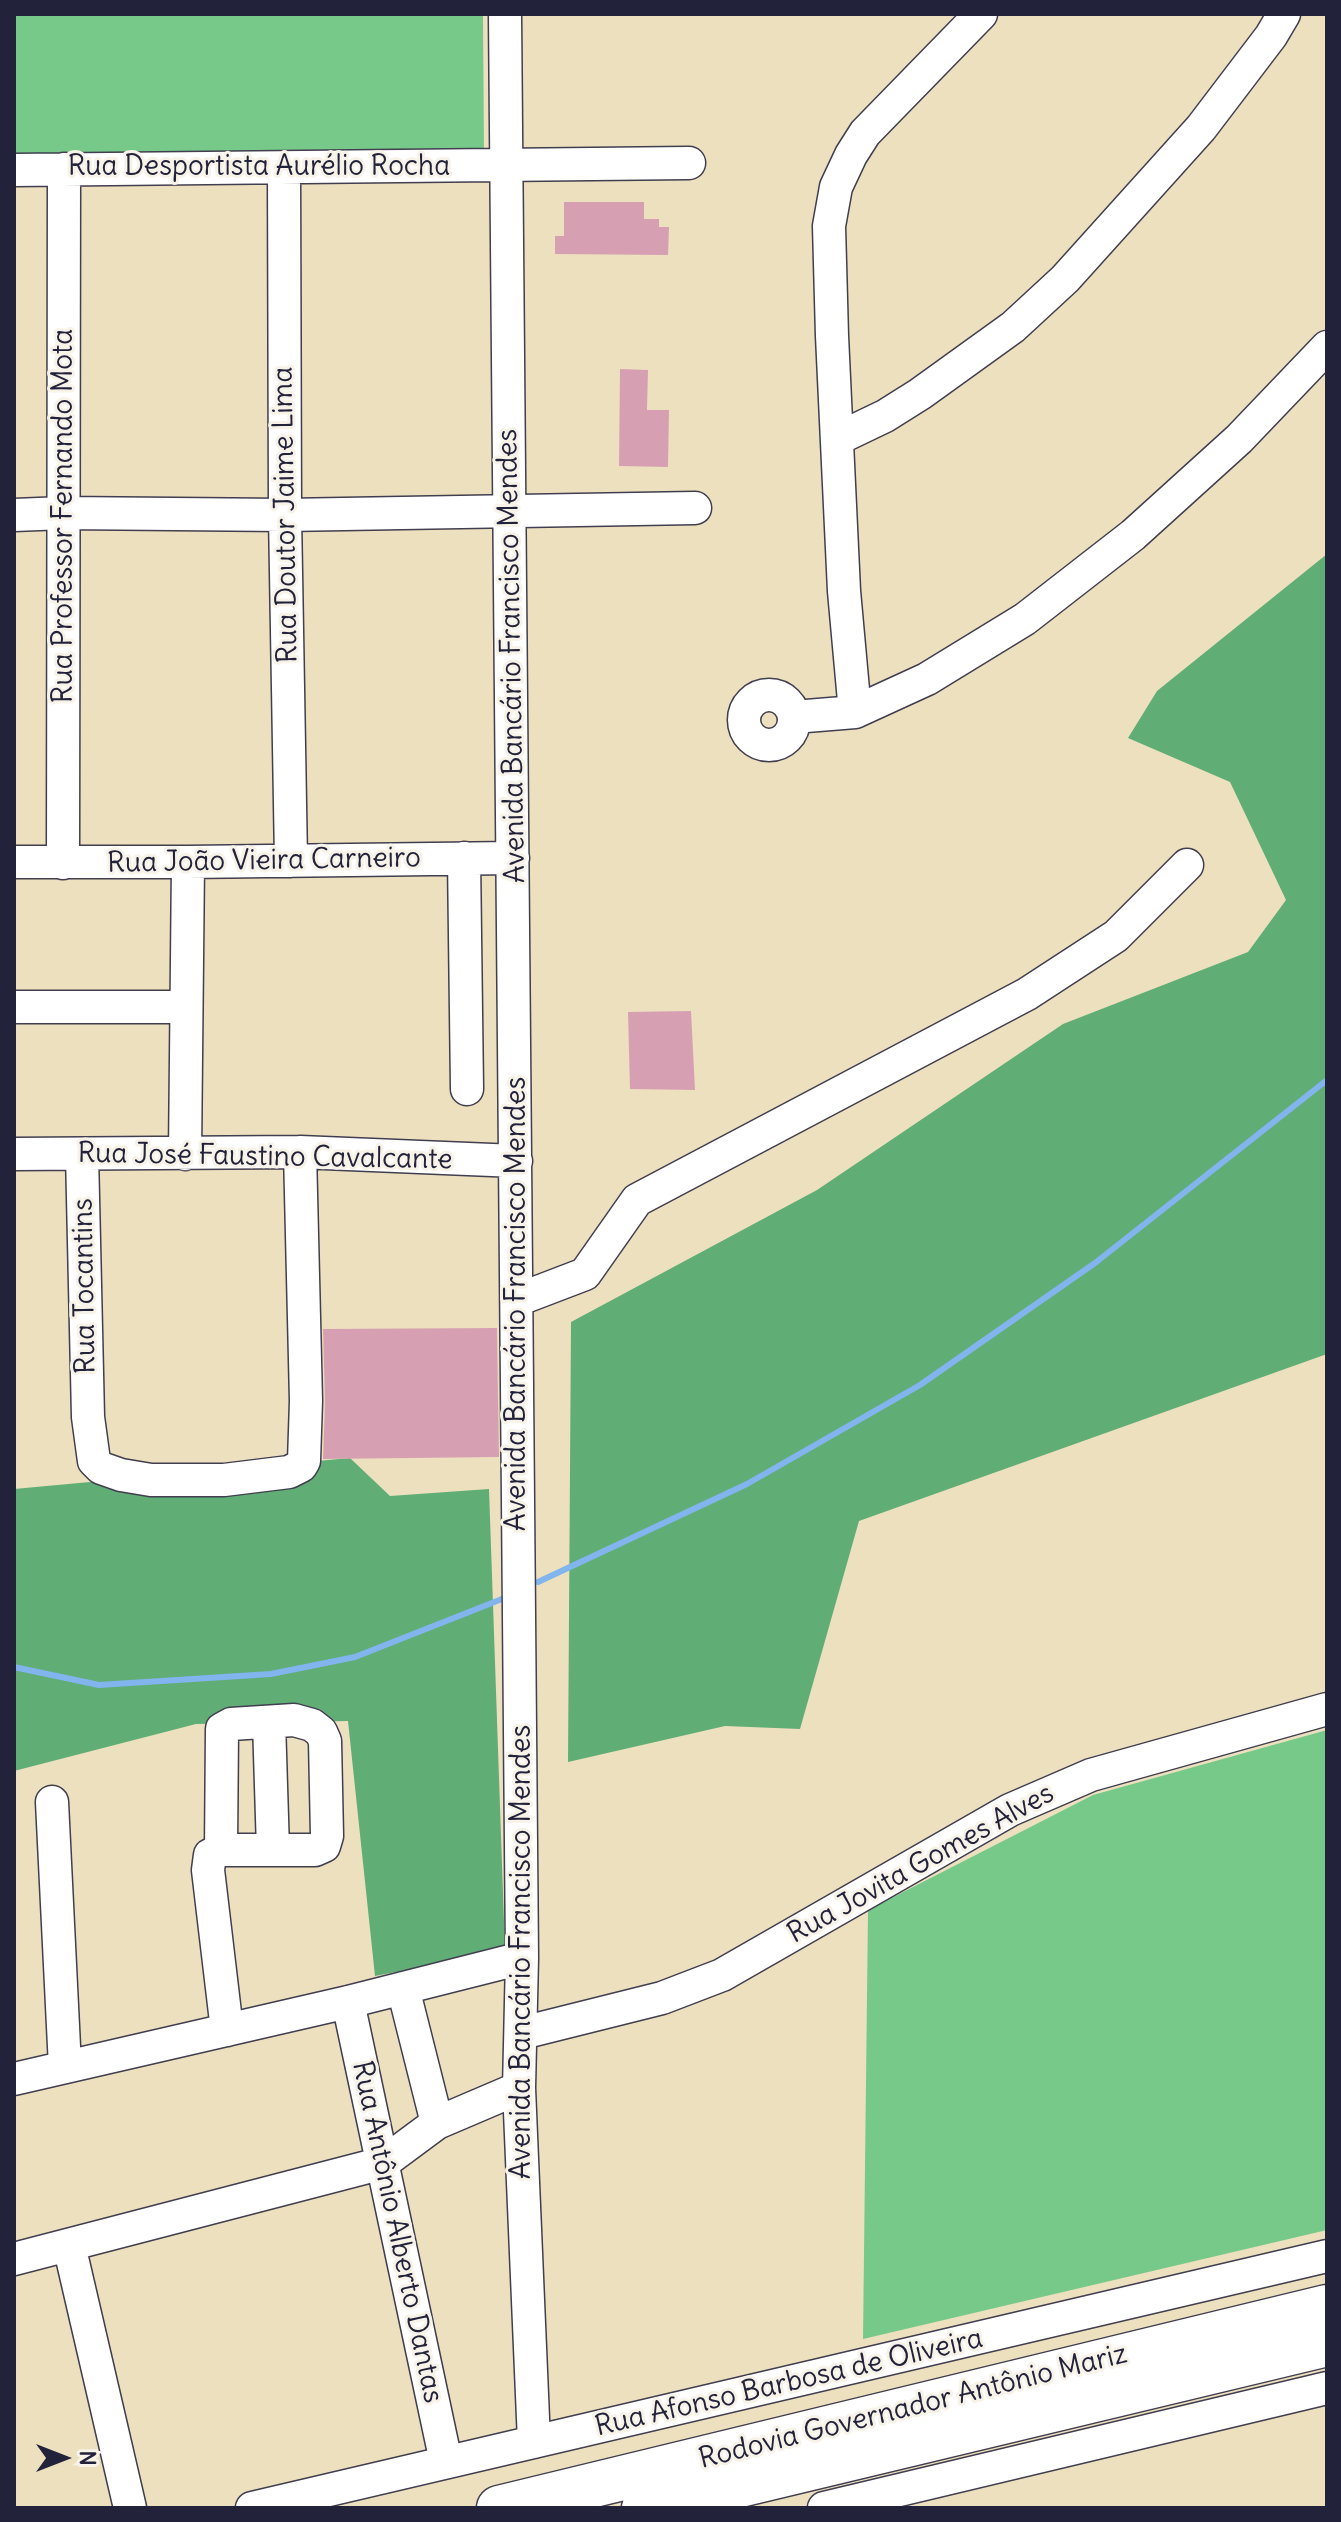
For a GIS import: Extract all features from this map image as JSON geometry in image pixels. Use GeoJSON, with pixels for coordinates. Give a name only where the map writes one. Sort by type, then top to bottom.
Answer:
{"type":"FeatureCollection","features":[{"type":"Feature","properties":{"kind":"highway","name":"Rodovia Governador Antônio Mariz"},"geometry":{"type":"LineString","coordinates":[[499,2508],[1327,2307]]}},
{"type":"Feature","properties":{"kind":"highway","name":"Rodovia Governador Antônio Mariz"},"geometry":{"type":"LineString","coordinates":[[644,2508],[1327,2344]]}},
{"type":"Feature","properties":{"kind":"street","name":"Avenida Bancário Francisco Mendes"},"geometry":{"type":"LineString","coordinates":[[505,14],[522,1958],[519,2088],[534,2442]]}},
{"type":"Feature","properties":{"kind":"street"},"geometry":{"type":"LineString","coordinates":[[837,439],[885,416],[920,394],[1013,327],[1065,279],[1201,128],[1271,36],[1284,14]]}},
{"type":"Feature","properties":{"kind":"street"},"geometry":{"type":"LineString","coordinates":[[855,712],[844,591],[829,226],[836,187],[865,133],[979,15]]}},
{"type":"Feature","properties":{"kind":"street","name":"Rua Desportista Aurélio Rocha"},"geometry":{"type":"LineString","coordinates":[[14,170],[689,163]]}},
{"type":"Feature","properties":{"kind":"street","name":"Rua Professor Fernando Mota"},"geometry":{"type":"LineString","coordinates":[[63,863],[64,169]]}},
{"type":"Feature","properties":{"kind":"street","name":"Rua Doutor Jaime Lima"},"geometry":{"type":"LineString","coordinates":[[284,169],[285,515],[291,861]]}},
{"type":"Feature","properties":{"kind":"street"},"geometry":{"type":"LineString","coordinates":[[794,717],[855,712],[927,679],[1025,619],[1133,535],[1239,439],[1327,347]]}},
{"type":"Feature","properties":{"kind":"street"},"geometry":{"type":"LineString","coordinates":[[14,515],[285,515],[695,508]]}},
{"type":"Feature","properties":{"kind":"street"},"geometry":{"type":"LineString","coordinates":[[464,858],[467,1089]]}},
{"type":"Feature","properties":{"kind":"street","name":"Rua João Vieira Carneiro"},"geometry":{"type":"LineString","coordinates":[[14,862],[513,858]]}},
{"type":"Feature","properties":{"kind":"street"},"geometry":{"type":"LineString","coordinates":[[185,1154],[188,862]]}},
{"type":"Feature","properties":{"kind":"street"},"geometry":{"type":"LineString","coordinates":[[517,1300],[585,1274],[637,1200],[1027,994],[1116,936],[1187,865]]}},
{"type":"Feature","properties":{"kind":"street"},"geometry":{"type":"LineString","coordinates":[[14,1007],[185,1007]]}},
{"type":"Feature","properties":{"kind":"street","name":"Rua José Faustino Cavalcante"},"geometry":{"type":"LineString","coordinates":[[14,1154],[300,1152],[516,1161]]}},
{"type":"Feature","properties":{"kind":"street","name":"Rua Tocantins"},"geometry":{"type":"LineString","coordinates":[[82,1154],[88,1417],[94,1461],[101,1468],[121,1475],[151,1480],[224,1480],[289,1472],[301,1466],[305,1455],[300,1152]]}},
{"type":"Feature","properties":{"kind":"street","name":"Rua Jovita Gomes Alves"},"geometry":{"type":"LineString","coordinates":[[522,2033],[662,1998],[722,1975],[1010,1810],[1091,1775],[1327,1709]]}},
{"type":"Feature","properties":{"kind":"street"},"geometry":{"type":"LineString","coordinates":[[221,1850],[222,1729],[231,1724],[294,1720],[312,1725],[321,1732],[325,1741],[327,1836],[324,1846],[315,1850],[221,1850],[210,1855],[208,1870],[227,2030]]}},
{"type":"Feature","properties":{"kind":"street"},"geometry":{"type":"LineString","coordinates":[[269,1722],[273,1850]]}},
{"type":"Feature","properties":{"kind":"street"},"geometry":{"type":"LineString","coordinates":[[52,1802],[65,2067]]}},
{"type":"Feature","properties":{"kind":"street"},"geometry":{"type":"LineString","coordinates":[[14,2079],[348,2002],[522,1958]]}},
{"type":"Feature","properties":{"kind":"street"},"geometry":{"type":"LineString","coordinates":[[403,1988],[437,2123]]}},
{"type":"Feature","properties":{"kind":"street","name":"Rua Antônio Alberto Dantas"},"geometry":{"type":"LineString","coordinates":[[348,2002],[446,2462]]}},
{"type":"Feature","properties":{"kind":"street"},"geometry":{"type":"LineString","coordinates":[[16,2248],[69,2245],[383,2163],[437,2123],[519,2088]]}},
{"type":"Feature","properties":{"kind":"street"},"geometry":{"type":"LineString","coordinates":[[69,2245],[130,2508]]}},
{"type":"Feature","properties":{"kind":"street","name":"Rua Afonso Barbosa de Oliveira"},"geometry":{"type":"LineString","coordinates":[[252,2508],[1327,2256]]}},
{"type":"Feature","properties":{"kind":"street"},"geometry":{"type":"LineString","coordinates":[[843,2506],[1327,2388]]}},
{"type":"Feature","properties":{"kind":"green space"},"geometry":{"type":"Polygon","coordinates":[[[14,14],[483,14],[484,154],[14,156],[14,14]]]}},
{"type":"Feature","properties":{"kind":"green space"},"geometry":{"type":"Polygon","coordinates":[[[1327,554],[1327,1354],[859,1521],[800,1729],[725,1726],[568,1762],[571,1322],[817,1190],[1063,1024],[1248,952],[1286,900],[1230,782],[1128,738],[1157,691],[1327,554]]]}},
{"type":"Feature","properties":{"kind":"green space"},"geometry":{"type":"Polygon","coordinates":[[[350,1458],[390,1496],[489,1489],[505,1951],[375,1976],[348,1721],[196,1724],[14,1771],[14,1489],[350,1458]]]}},
{"type":"Feature","properties":{"kind":"green space"},"geometry":{"type":"Polygon","coordinates":[[[1327,1730],[1327,2230],[863,2339],[868,1910],[1093,1795],[1327,1730]]]}},
{"type":"Feature","properties":{"kind":"building"},"geometry":{"type":"Polygon","coordinates":[[[564,202],[644,202],[644,219],[659,219],[659,227],[669,227],[668,255],[555,254],[555,236],[564,236],[564,202]]]}},
{"type":"Feature","properties":{"kind":"building"},"geometry":{"type":"Polygon","coordinates":[[[620,369],[648,370],[647,410],[669,410],[668,467],[619,466],[620,369]]]}},
{"type":"Feature","properties":{"kind":"building"},"geometry":{"type":"Polygon","coordinates":[[[691,1011],[695,1090],[630,1089],[628,1012],[691,1011]]]}},
{"type":"Feature","properties":{"kind":"building"},"geometry":{"type":"Polygon","coordinates":[[[497,1328],[499,1457],[323,1459],[323,1329],[497,1328]]]}},
{"type":"Feature","properties":{"kind":"waterway"},"geometry":{"type":"LineString","coordinates":[[538,1582],[747,1484],[920,1385],[1095,1263],[1327,1080]]}},
{"type":"Feature","properties":{"kind":"waterway"},"geometry":{"type":"LineString","coordinates":[[14,1667],[99,1685],[271,1674],[355,1657],[507,1597]]}}]}
